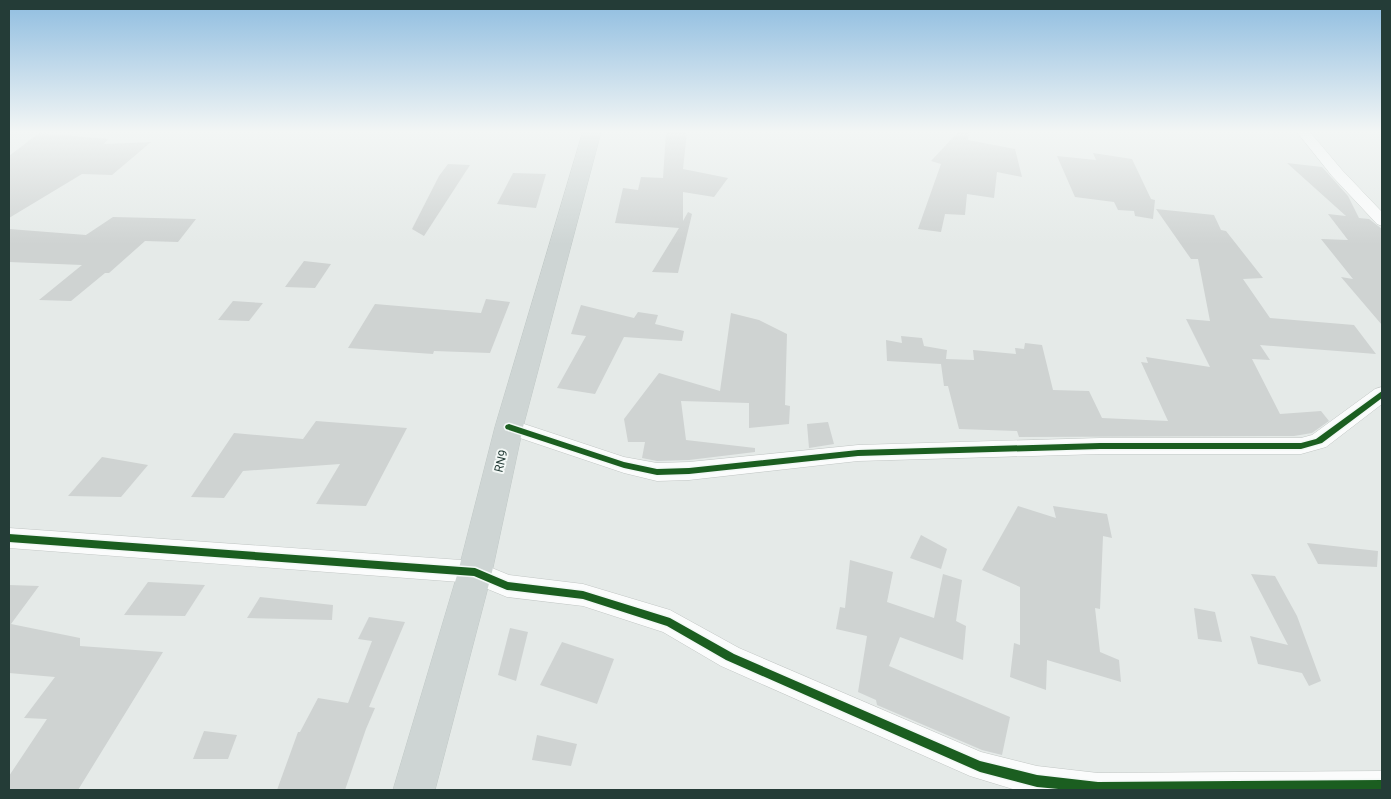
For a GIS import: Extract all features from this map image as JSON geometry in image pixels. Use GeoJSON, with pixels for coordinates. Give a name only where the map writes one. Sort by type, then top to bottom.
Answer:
{"type":"FeatureCollection","features":[{"type":"Feature","properties":{"kind":"main road","name":"RN9"},"geometry":{"type":"LineString","coordinates":[[414,790],[475,572],[509,427],[582,169]]}},
{"type":"Feature","properties":{"kind":"street"},"geometry":{"type":"LineString","coordinates":[[1334,169],[1382,221]]}},
{"type":"Feature","properties":{"kind":"street"},"geometry":{"type":"LineString","coordinates":[[509,427],[624,466],[657,472],[688,471],[858,453],[1100,446],[1301,446],[1319,441],[1382,394]]}},
{"type":"Feature","properties":{"kind":"street"},"geometry":{"type":"LineString","coordinates":[[9,538],[475,572],[507,586],[583,595],[670,622],[730,657],[980,766],[1037,781],[1098,788],[1382,786]]}},
{"type":"Feature","properties":{"kind":"building"},"geometry":{"type":"Polygon","coordinates":[[[9,169],[119,169],[112,175],[82,174],[9,218],[9,169]]]}},
{"type":"Feature","properties":{"kind":"building"},"geometry":{"type":"Polygon","coordinates":[[[444,169],[467,169],[424,236],[412,229],[444,169]]]}},
{"type":"Feature","properties":{"kind":"building"},"geometry":{"type":"Polygon","coordinates":[[[664,169],[684,169],[728,178],[714,197],[683,192],[683,221],[688,212],[692,214],[678,273],[652,272],[679,228],[615,223],[623,188],[638,190],[641,177],[663,178],[664,169]]]}},
{"type":"Feature","properties":{"kind":"building"},"geometry":{"type":"Polygon","coordinates":[[[939,169],[1020,169],[1022,177],[997,172],[994,198],[967,194],[965,215],[945,214],[941,232],[918,229],[939,169]]]}},
{"type":"Feature","properties":{"kind":"building"},"geometry":{"type":"Polygon","coordinates":[[[1063,169],[1137,169],[1151,199],[1155,200],[1153,219],[1135,216],[1134,211],[1118,210],[1114,202],[1075,197],[1063,169]]]}},
{"type":"Feature","properties":{"kind":"building"},"geometry":{"type":"Polygon","coordinates":[[[1294,169],[1324,169],[1348,196],[1359,218],[1369,219],[1382,229],[1382,325],[1341,277],[1353,279],[1321,239],[1348,240],[1328,214],[1346,216],[1294,169]]]}},
{"type":"Feature","properties":{"kind":"building"},"geometry":{"type":"Polygon","coordinates":[[[513,173],[546,174],[536,208],[497,204],[513,173]]]}},
{"type":"Feature","properties":{"kind":"building"},"geometry":{"type":"Polygon","coordinates":[[[1156,209],[1214,215],[1221,230],[1226,231],[1263,278],[1243,279],[1270,318],[1354,325],[1376,354],[1260,345],[1270,360],[1252,359],[1280,414],[1321,411],[1329,421],[1312,433],[1294,436],[1019,437],[1017,431],[959,429],[948,386],[944,386],[941,364],[887,361],[886,340],[902,343],[901,336],[922,338],[924,346],[947,350],[946,359],[974,360],[973,350],[1016,354],[1015,348],[1024,349],[1025,343],[1042,345],[1053,390],[1089,391],[1102,418],[1168,421],[1141,362],[1148,363],[1146,357],[1210,367],[1186,319],[1210,321],[1198,259],[1191,259],[1156,209]]]}},
{"type":"Feature","properties":{"kind":"building"},"geometry":{"type":"Polygon","coordinates":[[[113,217],[196,219],[178,242],[145,241],[109,273],[105,273],[71,301],[39,300],[82,265],[9,262],[9,229],[86,235],[113,217]]]}},
{"type":"Feature","properties":{"kind":"building"},"geometry":{"type":"Polygon","coordinates":[[[304,261],[331,264],[315,288],[285,287],[304,261]]]}},
{"type":"Feature","properties":{"kind":"building"},"geometry":{"type":"Polygon","coordinates":[[[486,299],[510,302],[490,353],[434,351],[433,354],[348,348],[375,304],[481,313],[486,299]]]}},
{"type":"Feature","properties":{"kind":"building"},"geometry":{"type":"Polygon","coordinates":[[[233,301],[263,303],[249,321],[218,320],[233,301]]]}},
{"type":"Feature","properties":{"kind":"building"},"geometry":{"type":"Polygon","coordinates":[[[581,305],[634,318],[638,312],[658,315],[655,324],[684,331],[682,341],[624,337],[595,394],[557,388],[586,336],[571,334],[581,305]]]}},
{"type":"Feature","properties":{"kind":"building"},"geometry":{"type":"Polygon","coordinates":[[[731,313],[759,320],[787,334],[785,405],[790,406],[789,424],[749,428],[749,403],[681,401],[686,440],[755,448],[755,452],[689,460],[657,461],[642,458],[645,442],[628,442],[624,419],[659,373],[720,391],[731,313]]]}},
{"type":"Feature","properties":{"kind":"building"},"geometry":{"type":"Polygon","coordinates":[[[316,421],[407,428],[366,506],[316,504],[340,464],[243,471],[224,498],[191,497],[234,433],[303,439],[316,421]]]}},
{"type":"Feature","properties":{"kind":"building"},"geometry":{"type":"Polygon","coordinates":[[[828,422],[834,444],[809,448],[807,424],[828,422]]]}},
{"type":"Feature","properties":{"kind":"building"},"geometry":{"type":"Polygon","coordinates":[[[102,457],[148,465],[121,497],[68,496],[102,457]]]}},
{"type":"Feature","properties":{"kind":"building"},"geometry":{"type":"Polygon","coordinates":[[[1018,506],[1056,518],[1053,506],[1107,514],[1112,538],[1103,536],[1100,609],[1095,608],[1100,652],[1119,660],[1121,682],[1047,660],[1046,690],[1010,677],[1014,643],[1020,645],[1020,587],[982,570],[1018,506]]]}},
{"type":"Feature","properties":{"kind":"building"},"geometry":{"type":"Polygon","coordinates":[[[921,535],[947,549],[941,569],[910,558],[921,535]]]}},
{"type":"Feature","properties":{"kind":"building"},"geometry":{"type":"Polygon","coordinates":[[[1307,543],[1378,551],[1377,567],[1318,564],[1307,543]]]}},
{"type":"Feature","properties":{"kind":"building"},"geometry":{"type":"Polygon","coordinates":[[[850,560],[893,572],[887,602],[934,618],[943,574],[962,580],[956,621],[966,626],[963,660],[900,637],[889,666],[1010,717],[1002,755],[982,750],[877,705],[876,700],[858,692],[867,636],[836,629],[840,607],[845,608],[850,560]]]}},
{"type":"Feature","properties":{"kind":"building"},"geometry":{"type":"Polygon","coordinates":[[[1251,574],[1275,576],[1297,616],[1321,681],[1309,686],[1302,673],[1258,664],[1250,636],[1288,645],[1251,574]]]}},
{"type":"Feature","properties":{"kind":"building"},"geometry":{"type":"Polygon","coordinates":[[[148,582],[205,585],[185,616],[124,615],[148,582]]]}},
{"type":"Feature","properties":{"kind":"building"},"geometry":{"type":"Polygon","coordinates":[[[9,585],[39,586],[11,624],[80,638],[80,646],[163,652],[78,790],[9,790],[9,776],[47,719],[24,718],[55,677],[9,673],[9,585]]]}},
{"type":"Feature","properties":{"kind":"building"},"geometry":{"type":"Polygon","coordinates":[[[260,597],[333,605],[332,620],[247,618],[260,597]]]}},
{"type":"Feature","properties":{"kind":"building"},"geometry":{"type":"Polygon","coordinates":[[[1194,608],[1215,612],[1222,642],[1198,639],[1194,608]]]}},
{"type":"Feature","properties":{"kind":"building"},"geometry":{"type":"Polygon","coordinates":[[[369,617],[405,622],[369,707],[375,708],[345,790],[277,790],[298,732],[300,732],[318,698],[348,703],[372,641],[358,639],[369,617]]]}},
{"type":"Feature","properties":{"kind":"building"},"geometry":{"type":"Polygon","coordinates":[[[510,628],[528,632],[516,681],[498,675],[510,628]]]}},
{"type":"Feature","properties":{"kind":"building"},"geometry":{"type":"Polygon","coordinates":[[[562,642],[614,659],[597,704],[540,685],[562,642]]]}},
{"type":"Feature","properties":{"kind":"building"},"geometry":{"type":"Polygon","coordinates":[[[204,731],[237,735],[228,759],[193,759],[204,731]]]}},
{"type":"Feature","properties":{"kind":"building"},"geometry":{"type":"Polygon","coordinates":[[[537,735],[577,744],[571,766],[532,760],[537,735]]]}},
{"type":"Feature","properties":{"kind":"cycle path"},"geometry":{"type":"LineString","coordinates":[[509,427],[624,465],[657,472],[689,471],[858,453],[1100,446],[1301,446],[1319,441],[1382,394]]}},
{"type":"Feature","properties":{"kind":"cycle path"},"geometry":{"type":"LineString","coordinates":[[9,538],[475,572],[507,586],[583,595],[670,622],[730,657],[980,766],[1037,781],[1098,788],[1382,786]]}}]}
